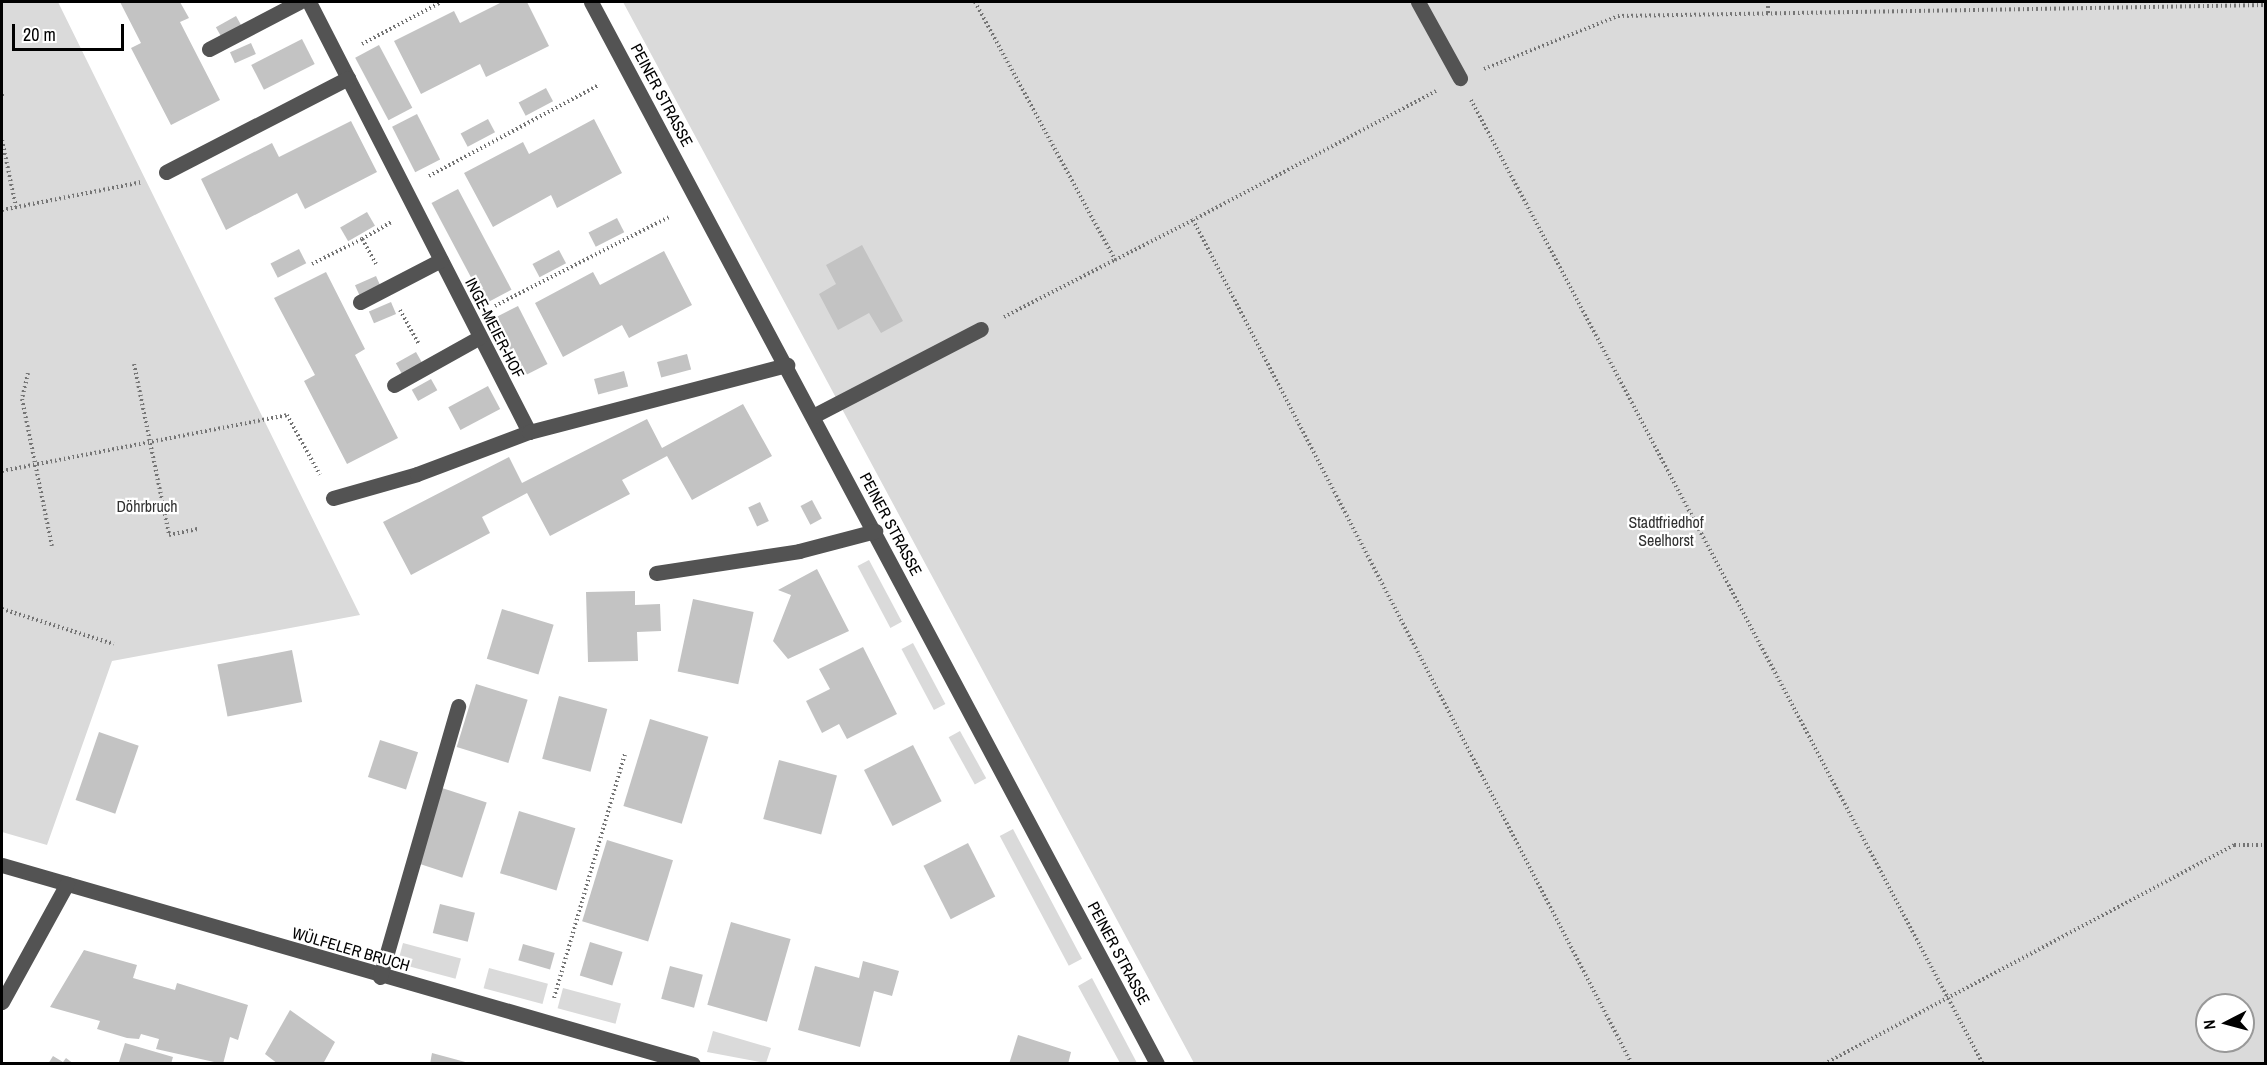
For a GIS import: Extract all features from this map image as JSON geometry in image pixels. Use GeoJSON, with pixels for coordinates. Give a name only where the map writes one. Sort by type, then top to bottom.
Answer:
{"type":"FeatureCollection","features":[{"type":"Feature","properties":{"kind":"street"},"geometry":{"type":"LineString","coordinates":[[209,49],[299,2]]}},
{"type":"Feature","properties":{"kind":"street","name":"INGE-MEIER-HOF"},"geometry":{"type":"LineString","coordinates":[[309,2],[529,432]]}},
{"type":"Feature","properties":{"kind":"street","name":"PEINER STRASSE"},"geometry":{"type":"LineString","coordinates":[[591,2],[787,365],[1157,1064]]}},
{"type":"Feature","properties":{"kind":"street"},"geometry":{"type":"LineString","coordinates":[[1418,2],[1460,78]]}},
{"type":"Feature","properties":{"kind":"street"},"geometry":{"type":"LineString","coordinates":[[166,172],[348,78]]}},
{"type":"Feature","properties":{"kind":"street"},"geometry":{"type":"LineString","coordinates":[[360,302],[441,260]]}},
{"type":"Feature","properties":{"kind":"street"},"geometry":{"type":"LineString","coordinates":[[813,416],[981,329]]}},
{"type":"Feature","properties":{"kind":"street"},"geometry":{"type":"LineString","coordinates":[[393,385],[480,337]]}},
{"type":"Feature","properties":{"kind":"street"},"geometry":{"type":"LineString","coordinates":[[333,498],[417,474],[529,432],[787,365]]}},
{"type":"Feature","properties":{"kind":"street"},"geometry":{"type":"LineString","coordinates":[[656,573],[799,551],[874,531]]}},
{"type":"Feature","properties":{"kind":"street"},"geometry":{"type":"LineString","coordinates":[[380,977],[458,706]]}},
{"type":"Feature","properties":{"kind":"street","name":"WÜLFELER BRUCH"},"geometry":{"type":"LineString","coordinates":[[2,865],[380,977],[693,1064]]}},
{"type":"Feature","properties":{"kind":"street"},"geometry":{"type":"LineString","coordinates":[[2,1002],[67,884]]}},
{"type":"Feature","properties":{"kind":"path"},"geometry":{"type":"LineString","coordinates":[[337,57],[441,2]]}},
{"type":"Feature","properties":{"kind":"path"},"geometry":{"type":"LineString","coordinates":[[975,2],[1115,260]]}},
{"type":"Feature","properties":{"kind":"path"},"geometry":{"type":"LineString","coordinates":[[1768,2],[1768,13]]}},
{"type":"Feature","properties":{"kind":"path"},"geometry":{"type":"LineString","coordinates":[[981,329],[1193,220],[1460,78],[1618,16],[2265,5]]}},
{"type":"Feature","properties":{"kind":"path"},"geometry":{"type":"LineString","coordinates":[[1460,78],[1983,1064]]}},
{"type":"Feature","properties":{"kind":"path"},"geometry":{"type":"LineString","coordinates":[[404,189],[599,85]]}},
{"type":"Feature","properties":{"kind":"path"},"geometry":{"type":"LineString","coordinates":[[2,140],[16,207]]}},
{"type":"Feature","properties":{"kind":"path"},"geometry":{"type":"LineString","coordinates":[[2,210],[137,184],[166,172]]}},
{"type":"Feature","properties":{"kind":"path"},"geometry":{"type":"LineString","coordinates":[[471,319],[669,217]]}},
{"type":"Feature","properties":{"kind":"path"},"geometry":{"type":"LineString","coordinates":[[1193,220],[1632,1064]]}},
{"type":"Feature","properties":{"kind":"path"},"geometry":{"type":"LineString","coordinates":[[312,264],[363,239]]}},
{"type":"Feature","properties":{"kind":"path"},"geometry":{"type":"LineString","coordinates":[[134,364],[148,442],[169,535],[197,529]]}},
{"type":"Feature","properties":{"kind":"path"},"geometry":{"type":"LineString","coordinates":[[28,373],[22,399],[52,546]]}},
{"type":"Feature","properties":{"kind":"path"},"geometry":{"type":"LineString","coordinates":[[2,471],[287,415],[333,498]]}},
{"type":"Feature","properties":{"kind":"path"},"geometry":{"type":"LineString","coordinates":[[2,609],[114,644]]}},
{"type":"Feature","properties":{"kind":"path"},"geometry":{"type":"LineString","coordinates":[[547,1023],[625,753]]}},
{"type":"Feature","properties":{"kind":"path"},"geometry":{"type":"LineString","coordinates":[[1824,1064],[1949,1000],[2234,845],[2265,845]]}},
{"type":"Feature","properties":{"kind":"green space","name":"Döhrbruch"},"geometry":{"type":"Polygon","coordinates":[[[2,2],[58,2],[360,615],[112,661],[47,845],[2,832],[2,2]]]}},
{"type":"Feature","properties":{"kind":"green space","name":"Stadtfriedhof Seelhorst"},"geometry":{"type":"Polygon","coordinates":[[[623,2],[2265,2],[2265,1063],[1194,1063],[623,2]]]}},
{"type":"Feature","properties":{"kind":"green space"},"geometry":{"type":"Polygon","coordinates":[[[869,560],[902,622],[890,628],[858,566],[869,560]]]}},
{"type":"Feature","properties":{"kind":"green space"},"geometry":{"type":"Polygon","coordinates":[[[913,643],[945,704],[934,710],[902,649],[913,643]]]}},
{"type":"Feature","properties":{"kind":"green space"},"geometry":{"type":"Polygon","coordinates":[[[960,731],[986,778],[975,785],[949,737],[960,731]]]}},
{"type":"Feature","properties":{"kind":"green space"},"geometry":{"type":"Polygon","coordinates":[[[1013,829],[1082,959],[1069,966],[1000,836],[1013,829]]]}},
{"type":"Feature","properties":{"kind":"green space"},"geometry":{"type":"Polygon","coordinates":[[[403,943],[461,959],[456,979],[398,963],[403,943]]]}},
{"type":"Feature","properties":{"kind":"green space"},"geometry":{"type":"Polygon","coordinates":[[[489,968],[548,984],[542,1004],[484,988],[489,968]]]}},
{"type":"Feature","properties":{"kind":"green space"},"geometry":{"type":"Polygon","coordinates":[[[1092,978],[1137,1063],[1120,1063],[1078,986],[1092,978]]]}},
{"type":"Feature","properties":{"kind":"green space"},"geometry":{"type":"Polygon","coordinates":[[[563,988],[621,1004],[616,1024],[558,1008],[563,988]]]}},
{"type":"Feature","properties":{"kind":"green space"},"geometry":{"type":"Polygon","coordinates":[[[713,1031],[771,1048],[766,1063],[707,1052],[713,1031]]]}},
{"type":"Feature","properties":{"kind":"building"},"geometry":{"type":"Polygon","coordinates":[[[120,2],[180,2],[189,18],[180,22],[220,100],[171,125],[131,48],[141,43],[120,2]]]}},
{"type":"Feature","properties":{"kind":"building"},"geometry":{"type":"Polygon","coordinates":[[[502,2],[527,2],[549,46],[486,77],[480,64],[421,94],[394,41],[454,11],[460,23],[502,2]]]}},
{"type":"Feature","properties":{"kind":"building"},"geometry":{"type":"Polygon","coordinates":[[[236,16],[242,27],[222,39],[216,27],[236,16]]]}},
{"type":"Feature","properties":{"kind":"building"},"geometry":{"type":"Polygon","coordinates":[[[302,39],[315,64],[264,90],[251,65],[302,39]]]}},
{"type":"Feature","properties":{"kind":"building"},"geometry":{"type":"Polygon","coordinates":[[[251,43],[256,54],[235,63],[230,52],[251,43]]]}},
{"type":"Feature","properties":{"kind":"building"},"geometry":{"type":"Polygon","coordinates":[[[379,45],[412,108],[388,120],[355,58],[379,45]]]}},
{"type":"Feature","properties":{"kind":"building"},"geometry":{"type":"Polygon","coordinates":[[[546,88],[553,101],[526,116],[519,103],[546,88]]]}},
{"type":"Feature","properties":{"kind":"building"},"geometry":{"type":"Polygon","coordinates":[[[417,114],[440,159],[415,172],[392,127],[417,114]]]}},
{"type":"Feature","properties":{"kind":"building"},"geometry":{"type":"Polygon","coordinates":[[[488,119],[495,132],[468,147],[461,134],[488,119]]]}},
{"type":"Feature","properties":{"kind":"building"},"geometry":{"type":"Polygon","coordinates":[[[594,119],[622,173],[557,208],[551,195],[493,227],[464,173],[523,142],[529,154],[594,119]]]}},
{"type":"Feature","properties":{"kind":"building"},"geometry":{"type":"Polygon","coordinates":[[[351,121],[377,172],[305,209],[297,193],[226,230],[201,179],[272,143],[279,157],[351,121]]]}},
{"type":"Feature","properties":{"kind":"building"},"geometry":{"type":"Polygon","coordinates":[[[458,189],[512,290],[485,304],[432,203],[458,189]]]}},
{"type":"Feature","properties":{"kind":"building"},"geometry":{"type":"Polygon","coordinates":[[[367,212],[375,226],[348,241],[340,227],[367,212]]]}},
{"type":"Feature","properties":{"kind":"building"},"geometry":{"type":"Polygon","coordinates":[[[617,218],[624,232],[596,247],[588,233],[617,218]]]}},
{"type":"Feature","properties":{"kind":"building"},"geometry":{"type":"Polygon","coordinates":[[[862,245],[903,321],[881,333],[869,313],[838,330],[819,294],[836,284],[826,265],[862,245]]]}},
{"type":"Feature","properties":{"kind":"building"},"geometry":{"type":"Polygon","coordinates":[[[299,249],[306,263],[278,278],[270,264],[299,249]]]}},
{"type":"Feature","properties":{"kind":"building"},"geometry":{"type":"Polygon","coordinates":[[[559,250],[566,263],[540,277],[533,264],[559,250]]]}},
{"type":"Feature","properties":{"kind":"building"},"geometry":{"type":"Polygon","coordinates":[[[664,251],[692,305],[629,338],[622,325],[563,357],[535,303],[593,272],[600,285],[664,251]]]}},
{"type":"Feature","properties":{"kind":"building"},"geometry":{"type":"Polygon","coordinates":[[[326,272],[365,349],[355,355],[398,438],[347,464],[304,381],[315,375],[274,298],[326,272]]]}},
{"type":"Feature","properties":{"kind":"building"},"geometry":{"type":"Polygon","coordinates":[[[376,276],[381,287],[360,296],[355,285],[376,276]]]}},
{"type":"Feature","properties":{"kind":"building"},"geometry":{"type":"Polygon","coordinates":[[[391,302],[396,314],[374,323],[369,311],[391,302]]]}},
{"type":"Feature","properties":{"kind":"building"},"geometry":{"type":"Polygon","coordinates":[[[518,306],[548,364],[523,376],[494,318],[518,306]]]}},
{"type":"Feature","properties":{"kind":"building"},"geometry":{"type":"Polygon","coordinates":[[[416,352],[422,363],[402,375],[396,363],[416,352]]]}},
{"type":"Feature","properties":{"kind":"building"},"geometry":{"type":"Polygon","coordinates":[[[687,354],[691,369],[661,377],[657,362],[687,354]]]}},
{"type":"Feature","properties":{"kind":"building"},"geometry":{"type":"Polygon","coordinates":[[[624,371],[628,386],[598,394],[594,379],[624,371]]]}},
{"type":"Feature","properties":{"kind":"building"},"geometry":{"type":"Polygon","coordinates":[[[431,379],[437,390],[418,401],[412,390],[431,379]]]}},
{"type":"Feature","properties":{"kind":"building"},"geometry":{"type":"Polygon","coordinates":[[[488,386],[500,409],[460,430],[448,407],[488,386]]]}},
{"type":"Feature","properties":{"kind":"building"},"geometry":{"type":"Polygon","coordinates":[[[743,404],[772,456],[692,500],[667,456],[622,480],[630,494],[550,536],[527,493],[482,517],[490,533],[411,575],[383,522],[509,457],[522,483],[647,419],[662,448],[743,404]]]}},
{"type":"Feature","properties":{"kind":"building"},"geometry":{"type":"Polygon","coordinates":[[[812,500],[822,519],[810,525],[801,506],[812,500]]]}},
{"type":"Feature","properties":{"kind":"building"},"geometry":{"type":"Polygon","coordinates":[[[760,502],[769,521],[757,527],[748,507],[760,502]]]}},
{"type":"Feature","properties":{"kind":"building"},"geometry":{"type":"Polygon","coordinates":[[[817,569],[849,631],[788,659],[773,641],[791,595],[778,590],[817,569]]]}},
{"type":"Feature","properties":{"kind":"building"},"geometry":{"type":"Polygon","coordinates":[[[635,591],[635,605],[660,604],[661,631],[637,632],[638,661],[588,662],[586,592],[635,591]]]}},
{"type":"Feature","properties":{"kind":"building"},"geometry":{"type":"Polygon","coordinates":[[[693,599],[754,612],[738,684],[678,671],[693,599]]]}},
{"type":"Feature","properties":{"kind":"building"},"geometry":{"type":"Polygon","coordinates":[[[502,609],[554,625],[538,675],[487,659],[502,609]]]}},
{"type":"Feature","properties":{"kind":"building"},"geometry":{"type":"Polygon","coordinates":[[[863,647],[897,714],[847,739],[839,724],[822,733],[806,701],[830,689],[819,669],[863,647]]]}},
{"type":"Feature","properties":{"kind":"building"},"geometry":{"type":"Polygon","coordinates":[[[292,650],[302,702],[228,717],[217,665],[292,650]]]}},
{"type":"Feature","properties":{"kind":"building"},"geometry":{"type":"Polygon","coordinates":[[[476,684],[528,700],[508,763],[457,747],[476,684]]]}},
{"type":"Feature","properties":{"kind":"building"},"geometry":{"type":"Polygon","coordinates":[[[559,696],[607,709],[590,772],[542,759],[559,696]]]}},
{"type":"Feature","properties":{"kind":"building"},"geometry":{"type":"Polygon","coordinates":[[[650,719],[708,737],[682,824],[623,806],[650,719]]]}},
{"type":"Feature","properties":{"kind":"building"},"geometry":{"type":"Polygon","coordinates":[[[99,732],[139,746],[115,814],[76,800],[99,732]]]}},
{"type":"Feature","properties":{"kind":"building"},"geometry":{"type":"Polygon","coordinates":[[[380,740],[418,752],[406,789],[368,777],[380,740]]]}},
{"type":"Feature","properties":{"kind":"building"},"geometry":{"type":"Polygon","coordinates":[[[913,745],[942,801],[893,826],[864,770],[913,745]]]}},
{"type":"Feature","properties":{"kind":"building"},"geometry":{"type":"Polygon","coordinates":[[[779,760],[837,776],[821,834],[763,819],[779,760]]]}},
{"type":"Feature","properties":{"kind":"building"},"geometry":{"type":"Polygon","coordinates":[[[442,788],[487,803],[462,878],[418,863],[442,788]]]}},
{"type":"Feature","properties":{"kind":"building"},"geometry":{"type":"Polygon","coordinates":[[[519,811],[575,828],[556,890],[500,873],[519,811]]]}},
{"type":"Feature","properties":{"kind":"building"},"geometry":{"type":"Polygon","coordinates":[[[607,840],[673,860],[648,941],[582,921],[607,840]]]}},
{"type":"Feature","properties":{"kind":"building"},"geometry":{"type":"Polygon","coordinates":[[[968,843],[995,896],[951,919],[923,866],[968,843]]]}},
{"type":"Feature","properties":{"kind":"building"},"geometry":{"type":"Polygon","coordinates":[[[440,904],[475,913],[468,942],[433,933],[440,904]]]}},
{"type":"Feature","properties":{"kind":"building"},"geometry":{"type":"Polygon","coordinates":[[[731,922],[791,939],[767,1022],[707,1005],[731,922]]]}},
{"type":"Feature","properties":{"kind":"building"},"geometry":{"type":"Polygon","coordinates":[[[590,942],[623,952],[612,985],[580,975],[590,942]]]}},
{"type":"Feature","properties":{"kind":"building"},"geometry":{"type":"Polygon","coordinates":[[[523,944],[555,953],[550,969],[518,960],[523,944]]]}},
{"type":"Feature","properties":{"kind":"building"},"geometry":{"type":"Polygon","coordinates":[[[84,950],[137,965],[133,978],[175,990],[177,983],[248,1005],[238,1040],[230,1037],[223,1064],[156,1049],[159,1039],[141,1034],[139,1039],[127,1038],[97,1029],[100,1021],[50,1007],[84,950]]]}},
{"type":"Feature","properties":{"kind":"building"},"geometry":{"type":"Polygon","coordinates":[[[863,961],[899,971],[892,996],[874,991],[860,1047],[798,1030],[815,966],[859,978],[863,961]]]}},
{"type":"Feature","properties":{"kind":"building"},"geometry":{"type":"Polygon","coordinates":[[[670,966],[703,975],[694,1008],[661,999],[670,966]]]}},
{"type":"Feature","properties":{"kind":"building"},"geometry":{"type":"Polygon","coordinates":[[[290,1010],[335,1042],[323,1064],[278,1064],[265,1054],[290,1010]]]}},
{"type":"Feature","properties":{"kind":"building"},"geometry":{"type":"Polygon","coordinates":[[[1018,1035],[1071,1052],[1068,1064],[1009,1064],[1018,1035]]]}},
{"type":"Feature","properties":{"kind":"building"},"geometry":{"type":"Polygon","coordinates":[[[125,1043],[173,1057],[171,1064],[119,1062],[125,1043]]]}},
{"type":"Feature","properties":{"kind":"building"},"geometry":{"type":"Polygon","coordinates":[[[432,1053],[469,1063],[469,1064],[430,1064],[432,1053]]]}},
{"type":"Feature","properties":{"kind":"building"},"geometry":{"type":"Polygon","coordinates":[[[53,1056],[63,1062],[66,1058],[74,1064],[48,1064],[53,1056]]]}}]}
